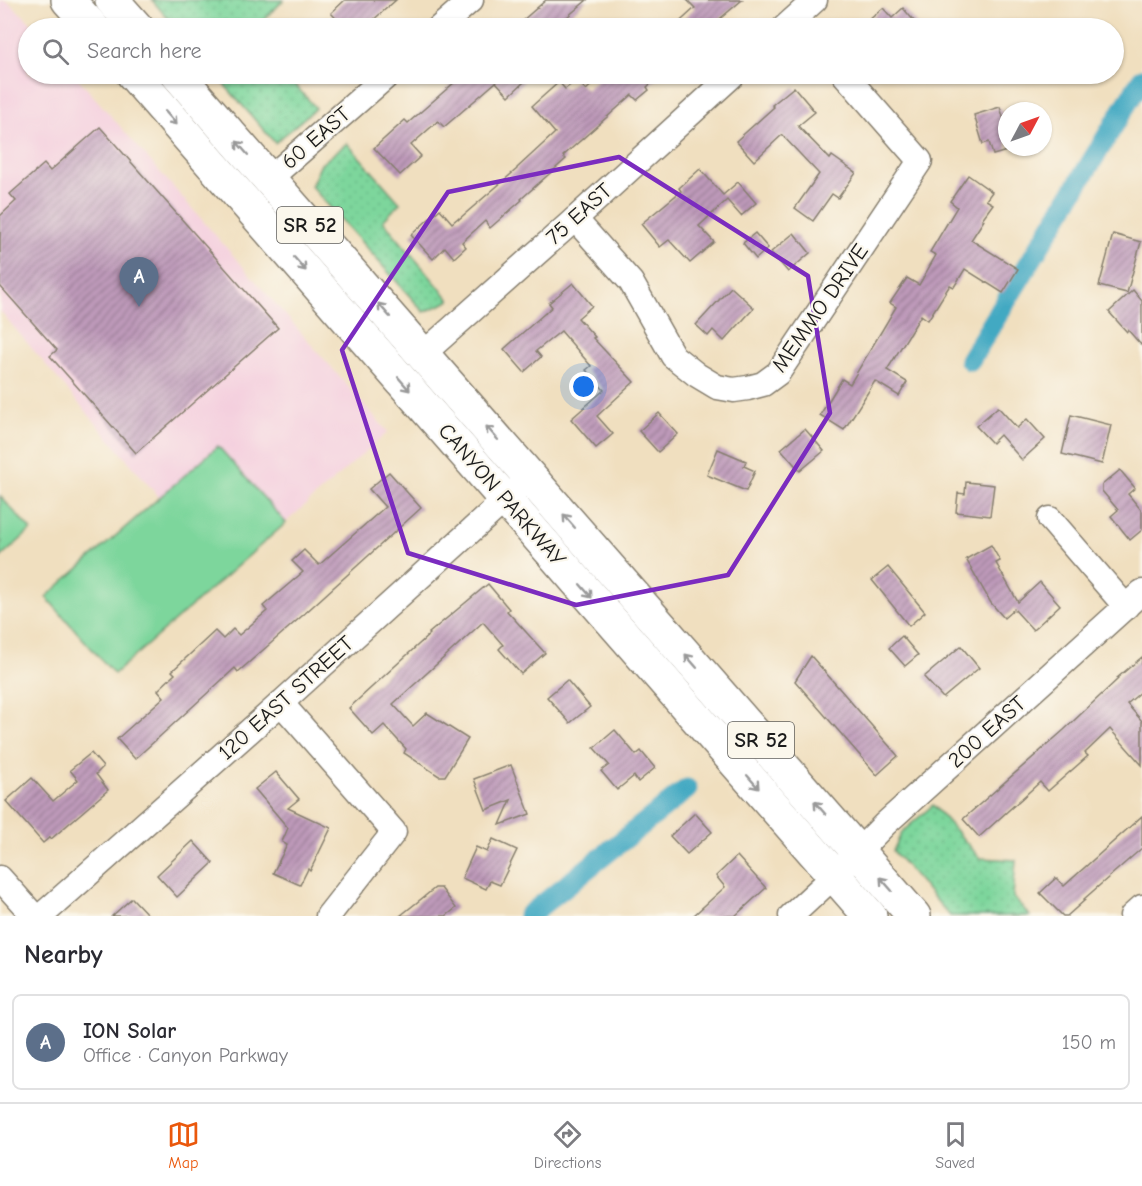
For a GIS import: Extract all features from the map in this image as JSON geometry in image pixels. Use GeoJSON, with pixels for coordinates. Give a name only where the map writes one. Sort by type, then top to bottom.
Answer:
{"type":"FeatureCollection","features":[{"type":"Feature","properties":{"kind":"highway"},"geometry":{"type":"LineString","coordinates":[[68,0],[84,18]]}},
{"type":"Feature","properties":{"kind":"highway"},"geometry":{"type":"LineString","coordinates":[[112,0],[128,18]]}},
{"type":"Feature","properties":{"kind":"highway","name":"CANYON PARKWAY"},"geometry":{"type":"LineString","coordinates":[[142,84],[870,916]]}},
{"type":"Feature","properties":{"kind":"highway","name":"CANYON PARKWAY"},"geometry":{"type":"LineString","coordinates":[[186,84],[914,916]]}},
{"type":"Feature","properties":{"kind":"street"},"geometry":{"type":"LineString","coordinates":[[450,18],[471,0]]}},
{"type":"Feature","properties":{"kind":"street"},"geometry":{"type":"LineString","coordinates":[[801,18],[815,0]]}},
{"type":"Feature","properties":{"kind":"street","name":"60 EAST"},"geometry":{"type":"LineString","coordinates":[[269,179],[378,84]]}},
{"type":"Feature","properties":{"kind":"street","name":"75 EAST"},"geometry":{"type":"LineString","coordinates":[[423,354],[723,84]]}},
{"type":"Feature","properties":{"kind":"street","name":"MEMMO DRIVE"},"geometry":{"type":"LineString","coordinates":[[575,219],[631,282],[673,356],[717,387],[734,390],[763,384],[778,373],[920,161],[853,84]]}},
{"type":"Feature","properties":{"kind":"street","name":"120 EAST STREET"},"geometry":{"type":"LineString","coordinates":[[40,916],[281,703],[530,477]]}},
{"type":"Feature","properties":{"kind":"street"},"geometry":{"type":"LineString","coordinates":[[1050,519],[1134,599]]}},
{"type":"Feature","properties":{"kind":"street","name":"200 EAST"},"geometry":{"type":"LineString","coordinates":[[791,916],[835,876],[885,824],[1134,599]]}},
{"type":"Feature","properties":{"kind":"street"},"geometry":{"type":"LineString","coordinates":[[281,703],[394,832],[328,916]]}},
{"type":"Feature","properties":{"kind":"street"},"geometry":{"type":"LineString","coordinates":[[0,878],[34,916]]}},
{"type":"Feature","properties":{"kind":"street"},"geometry":{"type":"LineString","coordinates":[[1132,916],[1142,907]]}},
{"type":"Feature","properties":{"kind":"highlighted area"},"geometry":{"type":"Polygon","coordinates":[[[619,157],[808,276],[830,413],[728,575],[576,605],[408,553],[342,350],[448,192],[619,157]]]}},
{"type":"Feature","properties":{"kind":"shaded area"},"geometry":{"type":"Polygon","coordinates":[[[0,0],[8,2],[26,18],[18,18],[18,84],[83,84],[388,432],[114,674],[46,597],[159,497],[0,311],[0,0]]]}},
{"type":"Feature","properties":{"kind":"green space"},"geometry":{"type":"Polygon","coordinates":[[[152,0],[284,0],[265,18],[167,18],[152,0]]]}},
{"type":"Feature","properties":{"kind":"green space"},"geometry":{"type":"Polygon","coordinates":[[[224,84],[294,84],[316,108],[275,143],[224,84]]]}},
{"type":"Feature","properties":{"kind":"green space"},"geometry":{"type":"Polygon","coordinates":[[[347,143],[400,203],[383,221],[450,300],[424,312],[311,186],[321,164],[347,143]]]}},
{"type":"Feature","properties":{"kind":"green space"},"geometry":{"type":"Polygon","coordinates":[[[218,446],[286,523],[114,674],[46,597],[218,446]]]}},
{"type":"Feature","properties":{"kind":"green space"},"geometry":{"type":"Polygon","coordinates":[[[0,496],[31,530],[0,558],[2,542],[0,540],[0,496]]]}},
{"type":"Feature","properties":{"kind":"green space"},"geometry":{"type":"Polygon","coordinates":[[[933,805],[980,858],[1016,860],[1013,897],[1030,916],[950,916],[893,851],[902,832],[933,805]]]}},
{"type":"Feature","properties":{"kind":"building"},"geometry":{"type":"Polygon","coordinates":[[[345,0],[396,0],[375,18],[336,18],[331,13],[345,0]]]}},
{"type":"Feature","properties":{"kind":"building"},"geometry":{"type":"Polygon","coordinates":[[[546,0],[587,0],[566,18],[525,18],[546,0]]]}},
{"type":"Feature","properties":{"kind":"building"},"geometry":{"type":"Polygon","coordinates":[[[687,0],[742,0],[721,18],[684,18],[695,8],[687,0]]]}},
{"type":"Feature","properties":{"kind":"building"},"geometry":{"type":"Polygon","coordinates":[[[883,8],[892,18],[872,18],[883,8]]]}},
{"type":"Feature","properties":{"kind":"building"},"geometry":{"type":"Polygon","coordinates":[[[903,8],[912,18],[892,18],[903,8]]]}},
{"type":"Feature","properties":{"kind":"building"},"geometry":{"type":"Polygon","coordinates":[[[453,84],[494,84],[444,127],[438,121],[411,145],[421,156],[400,175],[374,148],[405,120],[408,123],[453,84]]]}},
{"type":"Feature","properties":{"kind":"building"},"geometry":{"type":"Polygon","coordinates":[[[498,84],[522,84],[509,96],[498,84]]]}},
{"type":"Feature","properties":{"kind":"building"},"geometry":{"type":"Polygon","coordinates":[[[557,84],[561,84],[565,89],[572,84],[581,84],[586,90],[593,84],[650,84],[647,87],[649,90],[637,100],[632,95],[563,156],[566,159],[490,228],[485,221],[462,242],[466,247],[454,258],[445,247],[433,259],[411,235],[440,209],[452,223],[459,219],[555,133],[532,106],[557,84]]]}},
{"type":"Feature","properties":{"kind":"building"},"geometry":{"type":"Polygon","coordinates":[[[794,87],[815,112],[798,126],[830,159],[832,156],[856,173],[838,198],[832,194],[813,221],[795,208],[819,174],[782,135],[754,161],[736,141],[774,107],[772,105],[794,87]]]}},
{"type":"Feature","properties":{"kind":"building"},"geometry":{"type":"Polygon","coordinates":[[[998,108],[998,154],[993,155],[989,142],[983,144],[974,115],[998,108]]]}},
{"type":"Feature","properties":{"kind":"building"},"geometry":{"type":"Polygon","coordinates":[[[100,127],[278,328],[136,453],[50,356],[57,350],[0,286],[0,216],[16,201],[10,194],[44,164],[50,171],[100,127]]]}},
{"type":"Feature","properties":{"kind":"building"},"geometry":{"type":"Polygon","coordinates":[[[700,169],[723,195],[738,182],[756,203],[741,216],[727,200],[699,226],[714,242],[690,263],[669,240],[660,247],[641,224],[681,191],[679,188],[700,169]]]}},
{"type":"Feature","properties":{"kind":"building"},"geometry":{"type":"Polygon","coordinates":[[[968,175],[992,192],[986,200],[993,204],[971,240],[1018,269],[1003,293],[965,269],[954,287],[950,285],[928,320],[921,315],[887,370],[907,382],[899,396],[875,381],[844,430],[820,415],[842,379],[850,384],[896,307],[890,303],[907,278],[919,285],[936,255],[930,252],[957,207],[950,201],[968,175]]]}},
{"type":"Feature","properties":{"kind":"building"},"geometry":{"type":"Polygon","coordinates":[[[755,233],[768,248],[756,259],[743,243],[755,233]]]}},
{"type":"Feature","properties":{"kind":"building"},"geometry":{"type":"Polygon","coordinates":[[[794,233],[810,253],[788,272],[771,252],[794,233]]]}},
{"type":"Feature","properties":{"kind":"building"},"geometry":{"type":"Polygon","coordinates":[[[1113,234],[1141,242],[1127,293],[1099,286],[1113,234]]]}},
{"type":"Feature","properties":{"kind":"building"},"geometry":{"type":"Polygon","coordinates":[[[573,283],[592,306],[578,318],[595,337],[593,338],[634,382],[597,416],[613,434],[596,448],[571,419],[604,390],[586,370],[591,366],[561,331],[536,351],[541,357],[524,372],[504,349],[552,307],[549,303],[573,283]]]}},
{"type":"Feature","properties":{"kind":"building"},"geometry":{"type":"Polygon","coordinates":[[[731,287],[754,308],[724,341],[713,330],[708,336],[696,325],[731,287]]]}},
{"type":"Feature","properties":{"kind":"building"},"geometry":{"type":"Polygon","coordinates":[[[1133,290],[1142,301],[1142,346],[1109,312],[1133,290]]]}},
{"type":"Feature","properties":{"kind":"building"},"geometry":{"type":"Polygon","coordinates":[[[998,407],[1017,428],[1027,419],[1045,439],[1022,460],[1000,435],[992,443],[976,426],[998,407]]]}},
{"type":"Feature","properties":{"kind":"building"},"geometry":{"type":"Polygon","coordinates":[[[659,413],[678,434],[658,452],[639,431],[659,413]]]}},
{"type":"Feature","properties":{"kind":"building"},"geometry":{"type":"Polygon","coordinates":[[[1071,415],[1111,425],[1102,464],[1062,454],[1071,415]]]}},
{"type":"Feature","properties":{"kind":"building"},"geometry":{"type":"Polygon","coordinates":[[[805,429],[824,451],[800,471],[781,449],[805,429]]]}},
{"type":"Feature","properties":{"kind":"building"},"geometry":{"type":"Polygon","coordinates":[[[718,449],[746,461],[744,466],[755,471],[746,491],[707,475],[718,449]]]}},
{"type":"Feature","properties":{"kind":"building"},"geometry":{"type":"Polygon","coordinates":[[[1120,470],[1135,488],[1128,494],[1142,511],[1142,530],[1130,540],[1111,516],[1118,510],[1102,491],[1102,485],[1120,470]]]}},
{"type":"Feature","properties":{"kind":"building"},"geometry":{"type":"Polygon","coordinates":[[[389,472],[421,508],[302,616],[238,672],[235,668],[135,759],[117,739],[164,697],[158,690],[175,674],[172,671],[215,631],[223,639],[233,629],[239,635],[267,611],[263,606],[303,572],[292,561],[304,550],[319,565],[385,507],[369,489],[389,472]]]}},
{"type":"Feature","properties":{"kind":"building"},"geometry":{"type":"Polygon","coordinates":[[[966,482],[994,485],[990,516],[956,512],[958,493],[965,494],[966,482]]]}},
{"type":"Feature","properties":{"kind":"building"},"geometry":{"type":"Polygon","coordinates":[[[991,545],[1000,561],[996,563],[1018,602],[1040,582],[1060,605],[1033,630],[1014,609],[1004,618],[991,603],[966,559],[991,545]]]}},
{"type":"Feature","properties":{"kind":"building"},"geometry":{"type":"Polygon","coordinates":[[[888,567],[925,612],[909,626],[872,580],[888,567]]]}},
{"type":"Feature","properties":{"kind":"building"},"geometry":{"type":"Polygon","coordinates":[[[488,584],[509,609],[507,611],[545,653],[521,674],[499,649],[503,645],[483,622],[393,704],[413,726],[427,713],[468,739],[445,776],[439,776],[404,753],[406,749],[384,725],[373,735],[349,708],[429,633],[488,584]]]}},
{"type":"Feature","properties":{"kind":"building"},"geometry":{"type":"Polygon","coordinates":[[[902,636],[918,655],[905,666],[889,648],[902,636]]]}},
{"type":"Feature","properties":{"kind":"building"},"geometry":{"type":"Polygon","coordinates":[[[961,646],[979,668],[943,698],[924,677],[961,646]]]}},
{"type":"Feature","properties":{"kind":"building"},"geometry":{"type":"Polygon","coordinates":[[[811,656],[898,756],[877,775],[795,681],[811,656]]]}},
{"type":"Feature","properties":{"kind":"building"},"geometry":{"type":"Polygon","coordinates":[[[1142,657],[1142,691],[1127,704],[1142,721],[1142,765],[1110,729],[1085,753],[1088,756],[1048,791],[1040,782],[979,837],[963,819],[1142,657]]]}},
{"type":"Feature","properties":{"kind":"building"},"geometry":{"type":"Polygon","coordinates":[[[567,680],[590,707],[570,723],[547,697],[567,680]]]}},
{"type":"Feature","properties":{"kind":"building"},"geometry":{"type":"Polygon","coordinates":[[[615,730],[636,755],[641,751],[655,768],[638,782],[634,776],[617,790],[601,771],[609,765],[594,748],[615,730]]]}},
{"type":"Feature","properties":{"kind":"building"},"geometry":{"type":"Polygon","coordinates":[[[91,753],[103,767],[96,774],[108,790],[51,839],[50,837],[43,843],[6,801],[32,778],[53,801],[78,780],[70,770],[91,753]]]}},
{"type":"Feature","properties":{"kind":"building"},"geometry":{"type":"Polygon","coordinates":[[[511,765],[530,814],[500,825],[511,800],[486,810],[474,779],[511,765]]]}},
{"type":"Feature","properties":{"kind":"building"},"geometry":{"type":"Polygon","coordinates":[[[276,772],[299,799],[288,808],[331,828],[310,871],[308,869],[300,885],[273,873],[287,845],[282,842],[288,828],[255,789],[276,772]]]}},
{"type":"Feature","properties":{"kind":"building"},"geometry":{"type":"Polygon","coordinates":[[[695,813],[712,832],[687,854],[670,836],[695,813]]]}},
{"type":"Feature","properties":{"kind":"building"},"geometry":{"type":"Polygon","coordinates":[[[1142,816],[1142,848],[1067,916],[1063,916],[1040,893],[1056,878],[1064,886],[1142,816]]]}},
{"type":"Feature","properties":{"kind":"building"},"geometry":{"type":"Polygon","coordinates":[[[493,839],[517,850],[500,885],[490,881],[486,889],[462,878],[476,847],[487,852],[493,839]]]}},
{"type":"Feature","properties":{"kind":"building"},"geometry":{"type":"Polygon","coordinates":[[[193,841],[213,863],[177,897],[157,875],[193,841]]]}},
{"type":"Feature","properties":{"kind":"building"},"geometry":{"type":"Polygon","coordinates":[[[737,856],[766,888],[735,916],[693,916],[725,887],[716,876],[737,856]]]}},
{"type":"Feature","properties":{"kind":"building"},"geometry":{"type":"Polygon","coordinates":[[[435,888],[441,888],[456,908],[446,916],[400,916],[435,888]]]}},
{"type":"Feature","properties":{"kind":"building"},"geometry":{"type":"Polygon","coordinates":[[[132,898],[149,916],[112,916],[132,898]]]}},
{"type":"Feature","properties":{"kind":"waterway"},"geometry":{"type":"LineString","coordinates":[[970,360],[1142,79]]}},
{"type":"Feature","properties":{"kind":"waterway"},"geometry":{"type":"LineString","coordinates":[[528,916],[687,789]]}},
{"type":"Feature","properties":{"kind":"place","name":"ION Solar"},"geometry":{"type":"Point","coordinates":[139,307]}}]}
